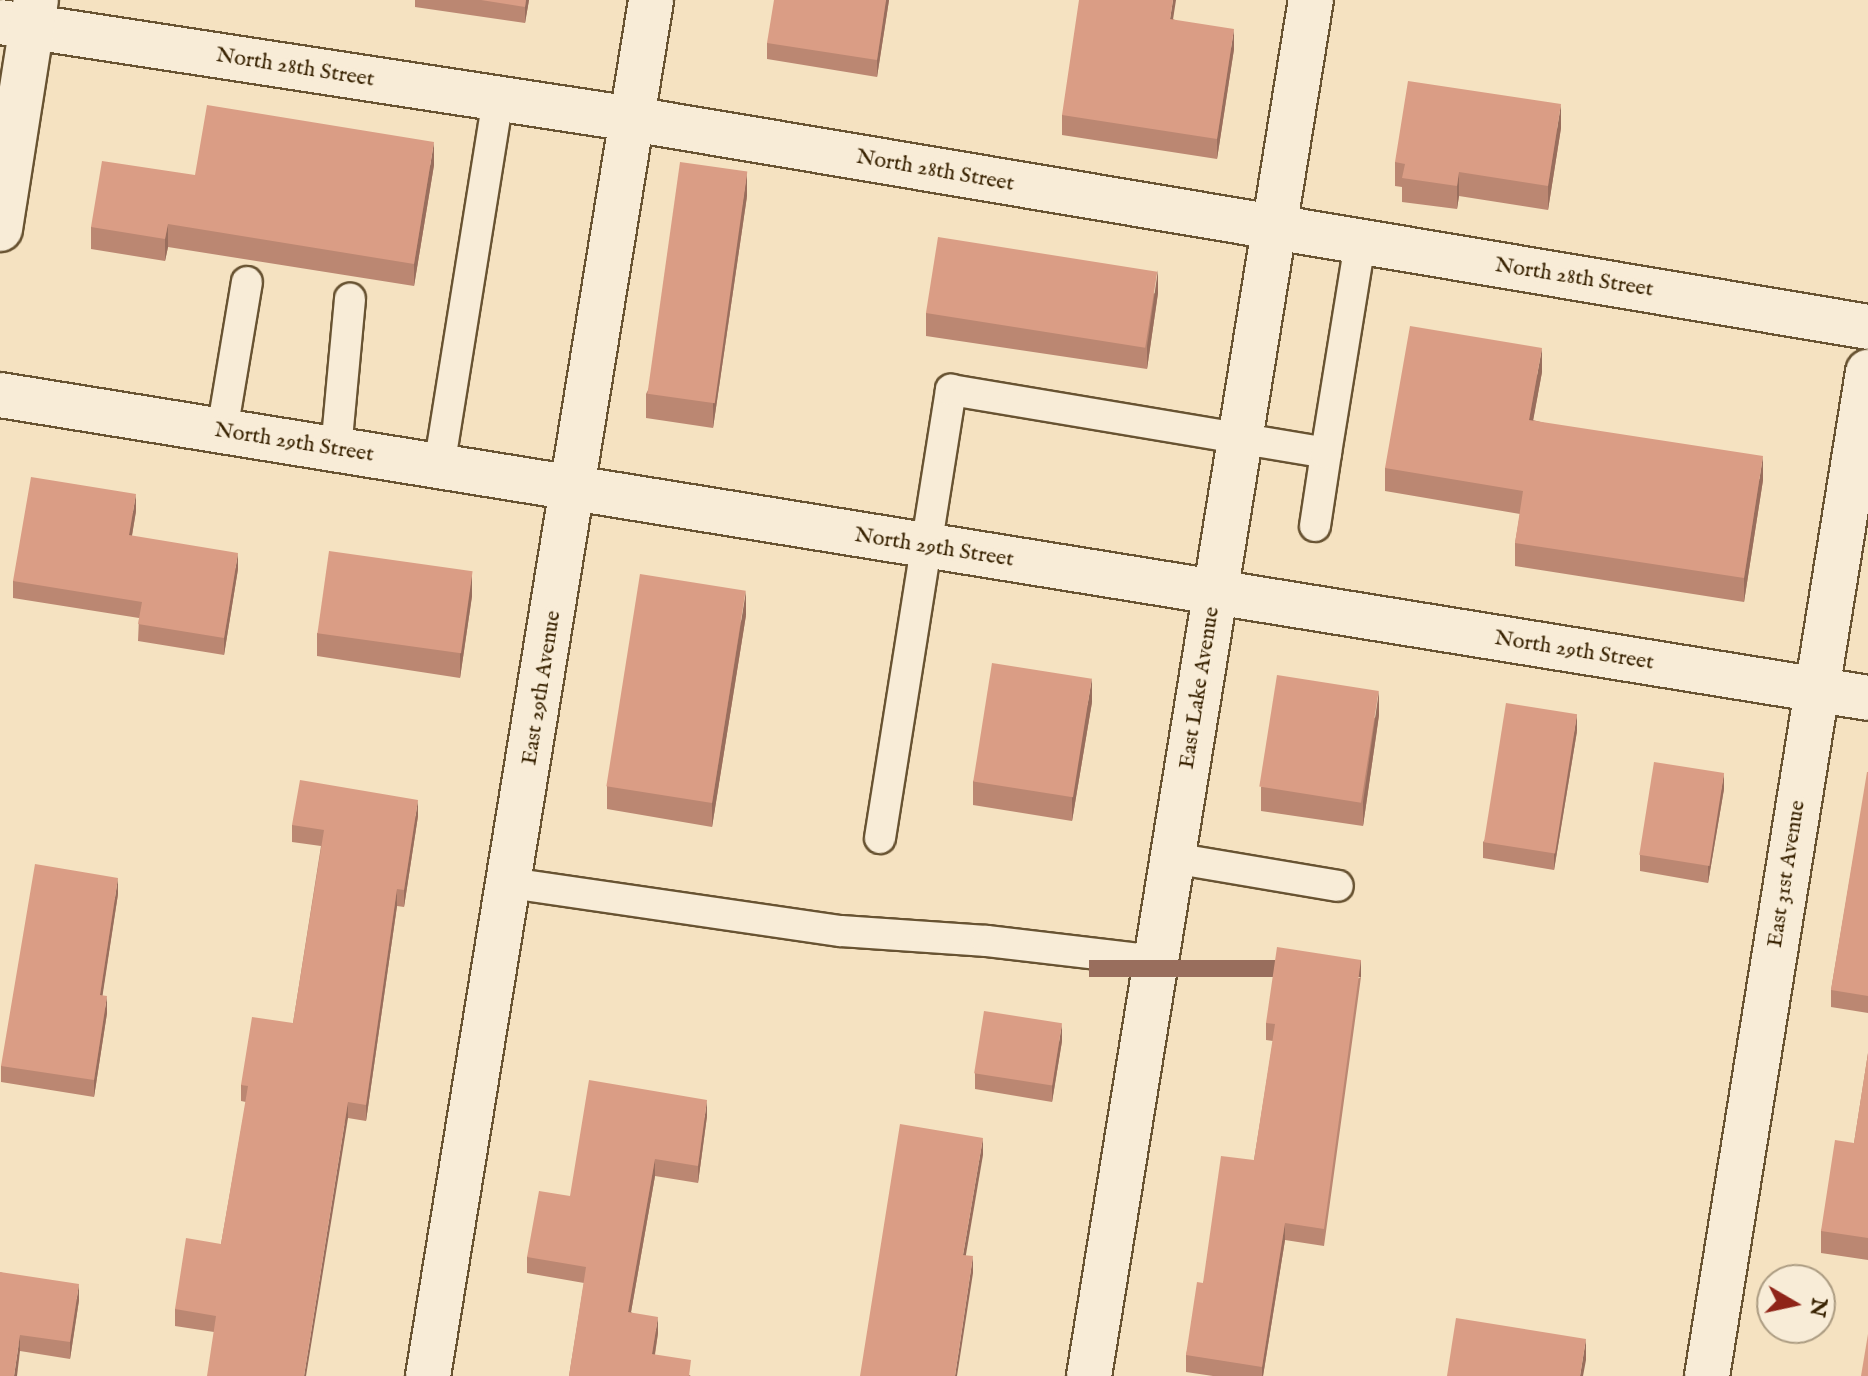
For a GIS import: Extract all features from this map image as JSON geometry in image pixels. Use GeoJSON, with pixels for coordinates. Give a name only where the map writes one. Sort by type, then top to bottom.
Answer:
{"type":"FeatureCollection","features":[{"type":"Feature","properties":{"kind":"street","name":"East 29th Avenue"},"geometry":{"type":"LineString","coordinates":[[428,1376],[575,489],[651,0]]}},
{"type":"Feature","properties":{"kind":"street","name":"East Lake Avenue"},"geometry":{"type":"LineString","coordinates":[[1089,1376],[1311,0]]}},
{"type":"Feature","properties":{"kind":"street","name":"North 28th Street"},"geometry":{"type":"LineString","coordinates":[[23,17],[1868,327]]}},
{"type":"Feature","properties":{"kind":"street"},"geometry":{"type":"LineString","coordinates":[[0,229],[23,17]]}},
{"type":"Feature","properties":{"kind":"street","name":"East 31st Avenue"},"geometry":{"type":"LineString","coordinates":[[1707,1376],[1868,372]]}},
{"type":"Feature","properties":{"kind":"street","name":"North 29th Street"},"geometry":{"type":"LineString","coordinates":[[0,395],[1868,698]]}},
{"type":"Feature","properties":{"kind":"lane"},"geometry":{"type":"LineString","coordinates":[[439,467],[498,99]]}},
{"type":"Feature","properties":{"kind":"lane"},"geometry":{"type":"LineString","coordinates":[[1315,526],[1360,242]]}},
{"type":"Feature","properties":{"kind":"lane"},"geometry":{"type":"LineString","coordinates":[[222,431],[247,282]]}},
{"type":"Feature","properties":{"kind":"lane"},"geometry":{"type":"LineString","coordinates":[[336,450],[350,299]]}},
{"type":"Feature","properties":{"kind":"lane"},"geometry":{"type":"LineString","coordinates":[[880,838],[951,390],[1326,453]]}},
{"type":"Feature","properties":{"kind":"lane"},"geometry":{"type":"LineString","coordinates":[[1173,858],[1338,886]]}},
{"type":"Feature","properties":{"kind":"lane"},"geometry":{"type":"LineString","coordinates":[[510,883],[841,931],[987,941],[1156,961]]}},
{"type":"Feature","properties":{"kind":"building"},"geometry":{"type":"Polygon","coordinates":[[[481,0],[526,0],[525,7],[481,0]]]}},
{"type":"Feature","properties":{"kind":"building"},"geometry":{"type":"Polygon","coordinates":[[[774,0],[886,0],[877,60],[767,43],[774,0]]]}},
{"type":"Feature","properties":{"kind":"building"},"geometry":{"type":"Polygon","coordinates":[[[1079,0],[1173,0],[1170,19],[1234,29],[1217,139],[1062,115],[1079,0]]]}},
{"type":"Feature","properties":{"kind":"building"},"geometry":{"type":"Polygon","coordinates":[[[1408,81],[1561,104],[1548,186],[1459,172],[1457,186],[1402,178],[1405,164],[1395,162],[1408,81]]]}},
{"type":"Feature","properties":{"kind":"building"},"geometry":{"type":"Polygon","coordinates":[[[207,105],[434,142],[414,264],[168,224],[165,239],[91,227],[102,161],[195,175],[207,105]]]}},
{"type":"Feature","properties":{"kind":"building"},"geometry":{"type":"Polygon","coordinates":[[[680,162],[747,171],[715,403],[647,394],[680,162]]]}},
{"type":"Feature","properties":{"kind":"building"},"geometry":{"type":"Polygon","coordinates":[[[938,237],[1157,272],[1145,348],[926,313],[938,237]]]}},
{"type":"Feature","properties":{"kind":"building"},"geometry":{"type":"Polygon","coordinates":[[[1410,326],[1542,348],[1529,420],[1763,456],[1744,578],[1515,543],[1523,491],[1385,468],[1410,326]]]}},
{"type":"Feature","properties":{"kind":"building"},"geometry":{"type":"Polygon","coordinates":[[[31,477],[136,494],[129,535],[238,553],[224,638],[138,624],[142,602],[13,581],[31,477]]]}},
{"type":"Feature","properties":{"kind":"building"},"geometry":{"type":"Polygon","coordinates":[[[329,551],[473,571],[461,653],[317,633],[329,551]]]}},
{"type":"Feature","properties":{"kind":"building"},"geometry":{"type":"Polygon","coordinates":[[[640,574],[746,591],[712,803],[606,786],[640,574]]]}},
{"type":"Feature","properties":{"kind":"building"},"geometry":{"type":"Polygon","coordinates":[[[992,663],[1092,679],[1073,797],[973,782],[992,663]]]}},
{"type":"Feature","properties":{"kind":"building"},"geometry":{"type":"Polygon","coordinates":[[[1277,675],[1379,691],[1361,803],[1259,787],[1277,675]]]}},
{"type":"Feature","properties":{"kind":"building"},"geometry":{"type":"Polygon","coordinates":[[[1506,703],[1577,714],[1555,854],[1484,842],[1506,703]]]}},
{"type":"Feature","properties":{"kind":"building"},"geometry":{"type":"Polygon","coordinates":[[[1654,762],[1724,773],[1709,866],[1639,855],[1654,762]]]}},
{"type":"Feature","properties":{"kind":"building"},"geometry":{"type":"Polygon","coordinates":[[[1868,772],[1868,996],[1831,990],[1868,772]]]}},
{"type":"Feature","properties":{"kind":"building"},"geometry":{"type":"Polygon","coordinates":[[[300,780],[418,800],[404,890],[397,889],[366,1105],[348,1102],[304,1376],[207,1376],[216,1316],[175,1309],[186,1238],[221,1244],[248,1086],[241,1085],[252,1017],[293,1023],[324,830],[292,825],[300,780]]]}},
{"type":"Feature","properties":{"kind":"building"},"geometry":{"type":"Polygon","coordinates":[[[35,864],[118,878],[100,995],[107,996],[94,1080],[1,1066],[35,864]]]}},
{"type":"Feature","properties":{"kind":"building"},"geometry":{"type":"Polygon","coordinates":[[[1277,947],[1361,960],[1324,1229],[1285,1223],[1262,1367],[1186,1355],[1197,1282],[1203,1283],[1221,1156],[1254,1160],[1275,1024],[1266,1023],[1277,947]]]}},
{"type":"Feature","properties":{"kind":"building"},"geometry":{"type":"Polygon","coordinates":[[[984,1011],[1062,1023],[1052,1086],[974,1073],[984,1011]]]}},
{"type":"Feature","properties":{"kind":"building"},"geometry":{"type":"Polygon","coordinates":[[[1868,1053],[1868,1238],[1821,1231],[1835,1140],[1854,1143],[1868,1053]]]}},
{"type":"Feature","properties":{"kind":"building"},"geometry":{"type":"Polygon","coordinates":[[[589,1080],[707,1100],[698,1166],[655,1159],[628,1312],[658,1317],[652,1354],[691,1360],[689,1376],[569,1376],[586,1267],[527,1257],[539,1191],[570,1196],[589,1080]]]}},
{"type":"Feature","properties":{"kind":"building"},"geometry":{"type":"Polygon","coordinates":[[[900,1124],[983,1138],[963,1255],[973,1256],[955,1376],[860,1376],[900,1124]]]}},
{"type":"Feature","properties":{"kind":"building"},"geometry":{"type":"Polygon","coordinates":[[[0,1272],[79,1284],[70,1342],[20,1335],[14,1376],[0,1376],[0,1272]]]}},
{"type":"Feature","properties":{"kind":"building"},"geometry":{"type":"Polygon","coordinates":[[[1456,1318],[1586,1339],[1580,1376],[1447,1376],[1456,1318]]]}},
{"type":"Feature","properties":{"kind":"building"},"geometry":{"type":"Polygon","coordinates":[[[1868,1334],[1868,1376],[1861,1376],[1868,1334]]]}}]}
